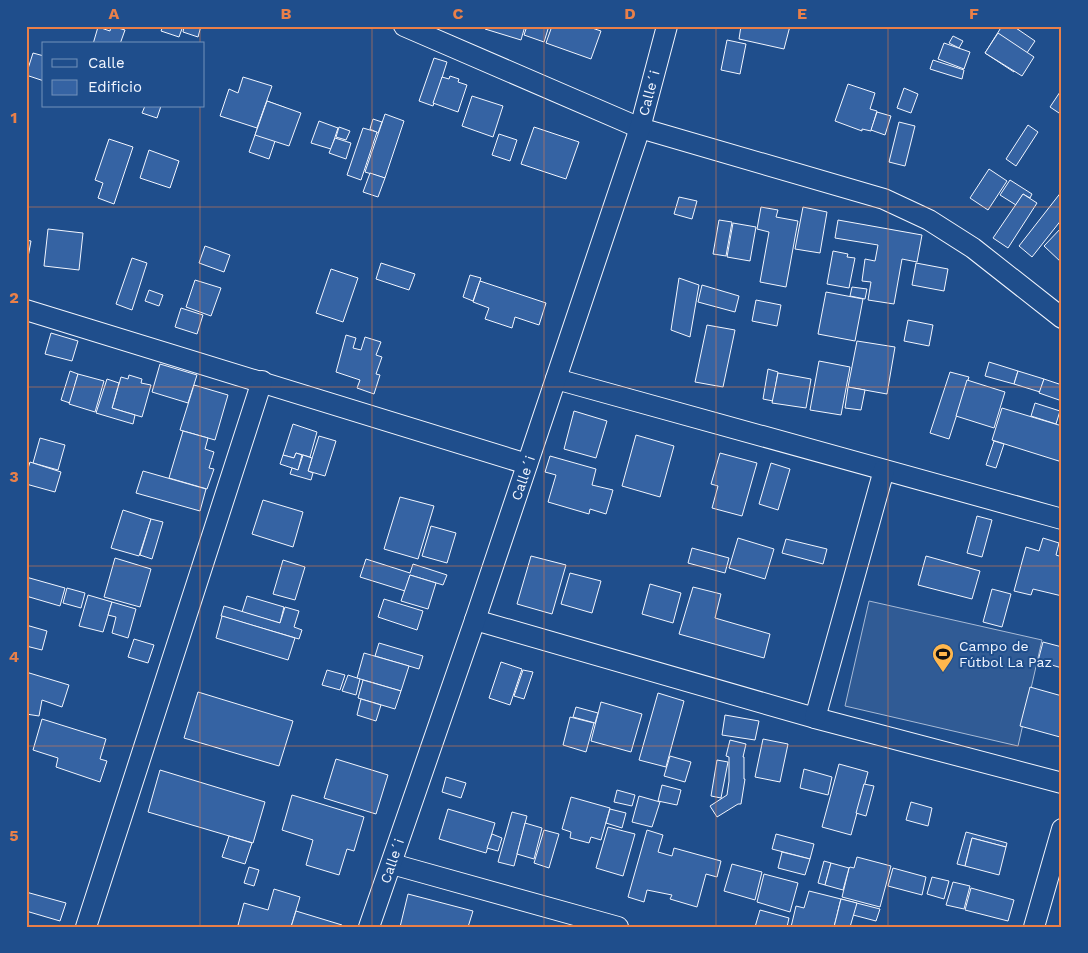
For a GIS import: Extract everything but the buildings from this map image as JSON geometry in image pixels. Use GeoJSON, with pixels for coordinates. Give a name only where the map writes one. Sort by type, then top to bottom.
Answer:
{"type":"FeatureCollection","features":[{"type":"Feature","properties":{"kind":"street"},"geometry":{"type":"LineString","coordinates":[[404,26],[640,128],[884,199],[929,220],[972,248],[1062,318]]}},
{"type":"Feature","properties":{"kind":"street","name":"Calle´i"},"geometry":{"type":"LineString","coordinates":[[369,927],[475,620],[640,128],[667,26]]}},
{"type":"Feature","properties":{"kind":"street"},"geometry":{"type":"LineString","coordinates":[[26,310],[527,464]]}},
{"type":"Feature","properties":{"kind":"street"},"geometry":{"type":"LineString","coordinates":[[556,379],[1062,519]]}},
{"type":"Feature","properties":{"kind":"street"},"geometry":{"type":"LineString","coordinates":[[86,927],[262,381]]}},
{"type":"Feature","properties":{"kind":"street"},"geometry":{"type":"LineString","coordinates":[[815,718],[884,470]]}},
{"type":"Feature","properties":{"kind":"street"},"geometry":{"type":"LineString","coordinates":[[475,620],[815,718],[1062,783]]}},
{"type":"Feature","properties":{"kind":"street"},"geometry":{"type":"LineString","coordinates":[[1034,927],[1062,829]]}},
{"type":"Feature","properties":{"kind":"street"},"geometry":{"type":"LineString","coordinates":[[392,864],[618,927]]}},
{"type":"Feature","properties":{"kind":"shaded area","name":"Campo de Fútbol La Paz"},"geometry":{"type":"Polygon","coordinates":[[[869,601],[1042,640],[1018,746],[845,706],[869,601]]]}},
{"type":"Feature","properties":{"kind":"place","name":"Campo de Fútbol La Paz"},"geometry":{"type":"Point","coordinates":[943,673]}}]}
